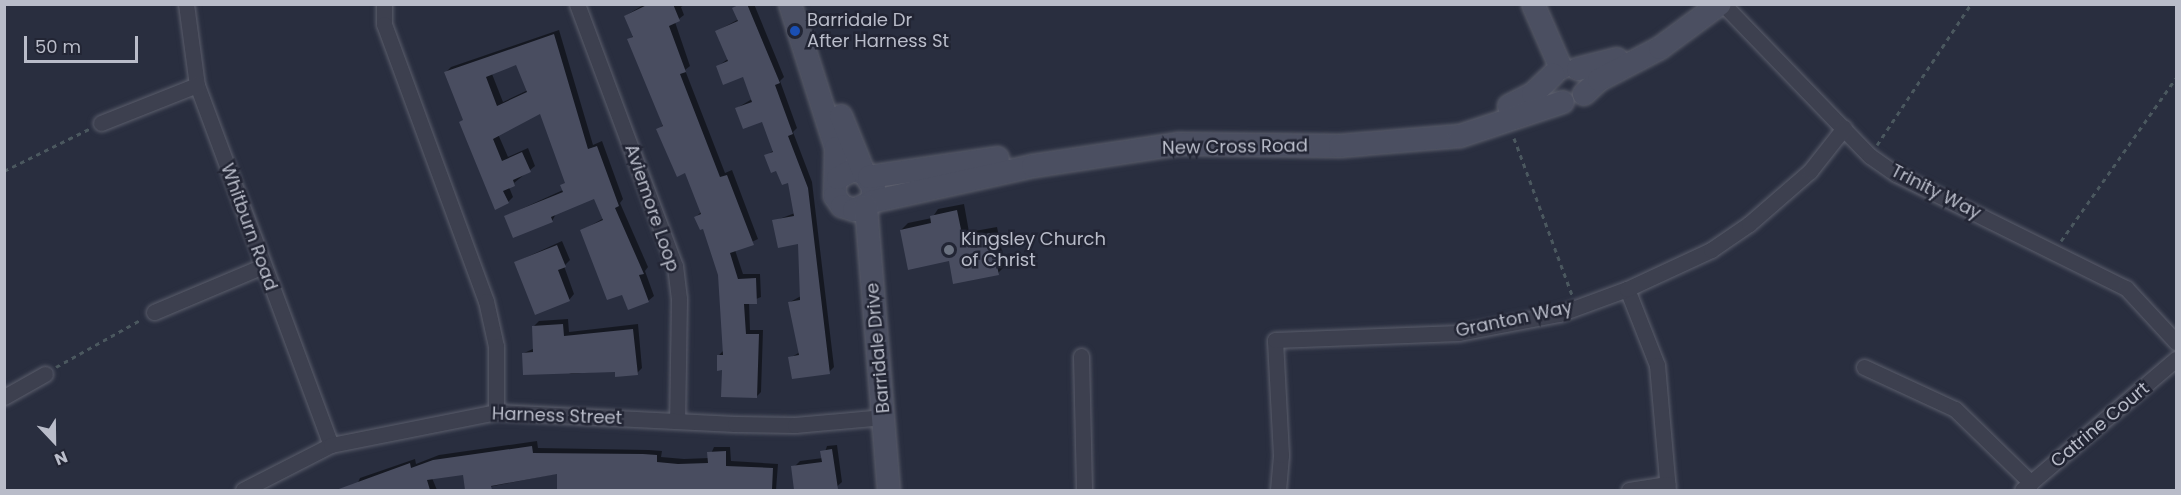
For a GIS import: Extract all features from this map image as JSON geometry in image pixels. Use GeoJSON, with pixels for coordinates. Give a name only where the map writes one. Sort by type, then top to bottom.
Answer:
{"type":"FeatureCollection","features":[{"type":"Feature","properties":{"kind":"street","name":"Whitburn Road"},"geometry":{"type":"LineString","coordinates":[[186,4],[196,85],[331,445]]}},
{"type":"Feature","properties":{"kind":"street"},"geometry":{"type":"LineString","coordinates":[[384,4],[384,24],[486,301],[496,346],[496,411]]}},
{"type":"Feature","properties":{"kind":"street","name":"Aviemore Loop"},"geometry":{"type":"LineString","coordinates":[[577,4],[675,266],[679,299],[677,421]]}},
{"type":"Feature","properties":{"kind":"street"},"geometry":{"type":"LineString","coordinates":[[790,4],[837,148],[838,178],[835,196],[861,206],[874,189],[802,4]]}},
{"type":"Feature","properties":{"kind":"street"},"geometry":{"type":"LineString","coordinates":[[1533,4],[1564,71],[1585,78],[1573,98],[1551,91],[1564,71]]}},
{"type":"Feature","properties":{"kind":"street","name":"New Cross Road"},"geometry":{"type":"LineString","coordinates":[[867,175],[1178,131],[1339,133],[1457,122],[1513,104],[1533,94],[1564,71],[1591,68],[1638,49],[1699,4]]}},
{"type":"Feature","properties":{"kind":"street","name":"New Cross Road"},"geometry":{"type":"LineString","coordinates":[[861,206],[1033,166],[1179,144],[1398,144],[1460,136],[1508,122],[1538,108],[1573,98],[1599,80],[1660,48],[1721,4]]}},
{"type":"Feature","properties":{"kind":"street","name":"Trinity Way"},"geometry":{"type":"LineString","coordinates":[[1721,4],[1870,156],[1896,174],[2054,250],[2126,288],[2176,342]]}},
{"type":"Feature","properties":{"kind":"street"},"geometry":{"type":"LineString","coordinates":[[101,123],[196,85]]}},
{"type":"Feature","properties":{"kind":"street","name":"Granton Way"},"geometry":{"type":"LineString","coordinates":[[1278,490],[1281,455],[1275,340],[1459,333],[1559,314],[1627,289],[1711,250],[1749,224],[1810,171],[1844,128]]}},
{"type":"Feature","properties":{"kind":"street"},"geometry":{"type":"LineString","coordinates":[[838,178],[853,170],[867,175]]}},
{"type":"Feature","properties":{"kind":"street","name":"Barridale Drive"},"geometry":{"type":"LineString","coordinates":[[861,206],[877,418],[876,490]]}},
{"type":"Feature","properties":{"kind":"street"},"geometry":{"type":"LineString","coordinates":[[154,312],[263,266]]}},
{"type":"Feature","properties":{"kind":"street"},"geometry":{"type":"LineString","coordinates":[[1627,289],[1657,364],[1668,487],[1629,490]]}},
{"type":"Feature","properties":{"kind":"street"},"geometry":{"type":"LineString","coordinates":[[1081,356],[1084,490]]}},
{"type":"Feature","properties":{"kind":"street","name":"Catrine Court"},"geometry":{"type":"LineString","coordinates":[[2026,487],[2176,359]]}},
{"type":"Feature","properties":{"kind":"street"},"geometry":{"type":"LineString","coordinates":[[1864,367],[1955,409],[2026,487]]}},
{"type":"Feature","properties":{"kind":"street"},"geometry":{"type":"LineString","coordinates":[[4,397],[45,374]]}},
{"type":"Feature","properties":{"kind":"street","name":"Harness Street"},"geometry":{"type":"LineString","coordinates":[[243,490],[331,445],[496,411],[795,425],[877,418]]}},
{"type":"Feature","properties":{"kind":"street","name":"Barridale Drive"},"geometry":{"type":"LineString","coordinates":[[877,418],[889,490]]}},
{"type":"Feature","properties":{"kind":"path"},"geometry":{"type":"LineString","coordinates":[[1870,156],[1971,4]]}},
{"type":"Feature","properties":{"kind":"path"},"geometry":{"type":"LineString","coordinates":[[2054,250],[2176,78]]}},
{"type":"Feature","properties":{"kind":"path"},"geometry":{"type":"LineString","coordinates":[[1508,122],[1576,306]]}},
{"type":"Feature","properties":{"kind":"path"},"geometry":{"type":"LineString","coordinates":[[4,171],[101,123]]}},
{"type":"Feature","properties":{"kind":"path"},"geometry":{"type":"LineString","coordinates":[[45,374],[154,312]]}},
{"type":"Feature","properties":{"kind":"building"},"geometry":{"type":"Polygon","coordinates":[[[649,4],[673,4],[680,21],[669,26],[686,72],[680,74],[720,177],[727,175],[754,245],[730,253],[738,279],[756,278],[757,304],[744,304],[746,334],[759,334],[757,398],[721,397],[722,370],[717,371],[717,355],[723,355],[718,275],[703,229],[700,230],[694,217],[701,214],[685,173],[677,177],[656,129],[663,126],[627,39],[633,37],[624,16],[649,4]]]}},
{"type":"Feature","properties":{"kind":"building"},"geometry":{"type":"Polygon","coordinates":[[[740,4],[747,4],[780,83],[775,85],[793,134],[788,136],[808,188],[830,374],[792,379],[788,357],[799,355],[788,302],[800,300],[798,244],[778,248],[772,220],[794,216],[788,183],[782,185],[776,171],[771,173],[764,155],[773,152],[762,122],[743,129],[735,108],[752,102],[743,77],[723,85],[716,66],[728,61],[715,31],[738,21],[732,8],[740,4]]]}},
{"type":"Feature","properties":{"kind":"building"},"geometry":{"type":"Polygon","coordinates":[[[554,34],[588,149],[597,146],[619,206],[615,208],[644,274],[639,275],[649,302],[628,310],[622,295],[607,300],[580,230],[603,220],[594,199],[551,217],[553,222],[513,238],[504,216],[563,192],[560,185],[565,183],[540,114],[493,139],[502,161],[522,152],[531,172],[513,180],[515,186],[503,191],[509,203],[495,210],[459,122],[463,120],[444,72],[554,34]],[[516,65],[486,77],[497,106],[527,92],[516,65]]]}},
{"type":"Feature","properties":{"kind":"building","name":"Kingsley Church of Christ"},"geometry":{"type":"Polygon","coordinates":[[[957,210],[963,239],[990,233],[999,275],[953,284],[949,261],[908,270],[900,230],[931,223],[930,216],[957,210]]]}},
{"type":"Feature","properties":{"kind":"building"},"geometry":{"type":"Polygon","coordinates":[[[557,245],[566,267],[558,270],[570,301],[535,315],[514,262],[557,245]]]}},
{"type":"Feature","properties":{"kind":"building"},"geometry":{"type":"Polygon","coordinates":[[[563,324],[564,336],[633,329],[638,375],[615,377],[615,372],[523,375],[522,353],[533,352],[532,326],[563,324]]]}},
{"type":"Feature","properties":{"kind":"building"},"geometry":{"type":"Polygon","coordinates":[[[532,446],[533,453],[657,455],[657,462],[678,464],[708,463],[707,452],[726,451],[726,466],[773,468],[772,490],[557,490],[557,474],[491,486],[492,490],[465,490],[463,475],[427,480],[430,490],[336,490],[410,463],[411,468],[433,460],[532,446]]]}},
{"type":"Feature","properties":{"kind":"building"},"geometry":{"type":"Polygon","coordinates":[[[832,449],[838,489],[794,490],[791,466],[822,462],[820,451],[832,449]]]}},
{"type":"Feature","properties":{"kind":"place","name":"Barridale Dr After Harness St"},"geometry":{"type":"Point","coordinates":[795,31]}},
{"type":"Feature","properties":{"kind":"place","name":"Kingsley Church of Christ"},"geometry":{"type":"Point","coordinates":[949,250]}}]}
